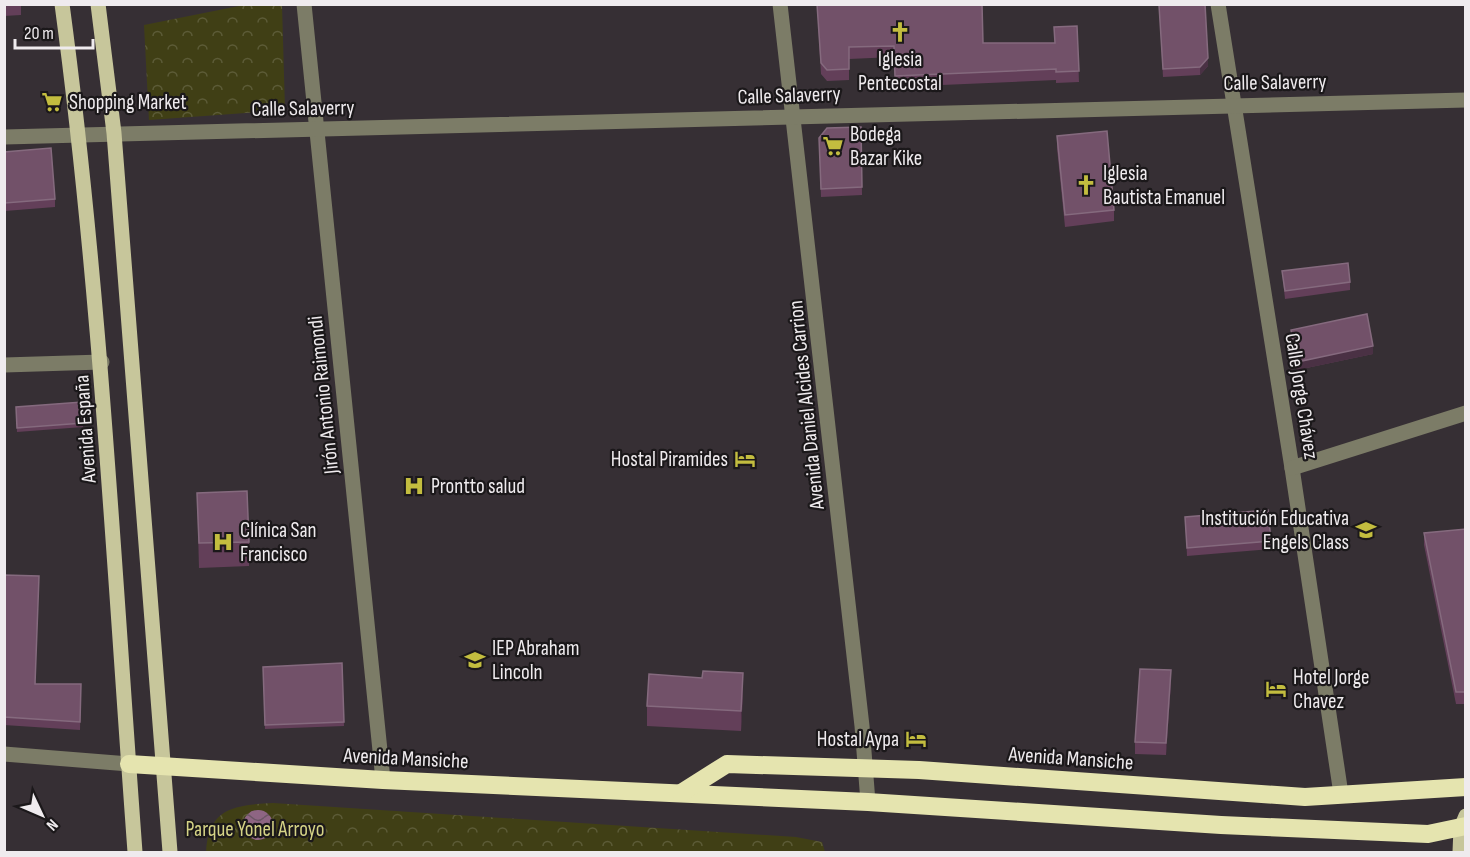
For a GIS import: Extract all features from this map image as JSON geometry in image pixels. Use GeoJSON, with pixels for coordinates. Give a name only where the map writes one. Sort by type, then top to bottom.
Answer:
{"type":"FeatureCollection","features":[{"type":"Feature","properties":{"kind":"highway","name":"Avenida Mansiche"},"geometry":{"type":"LineString","coordinates":[[129,764],[383,780],[868,802],[1221,825],[1428,834],[1464,823]]}},
{"type":"Feature","properties":{"kind":"highway","name":"Avenida Mansiche"},"geometry":{"type":"LineString","coordinates":[[681,793],[727,764],[866,767],[1305,797],[1466,787]]}},
{"type":"Feature","properties":{"kind":"main road","name":"Avenida España"},"geometry":{"type":"LineString","coordinates":[[62,4],[80,134],[102,362],[135,852]]}},
{"type":"Feature","properties":{"kind":"main road"},"geometry":{"type":"LineString","coordinates":[[98,4],[114,134],[170,852]]}},
{"type":"Feature","properties":{"kind":"main road"},"geometry":{"type":"LineString","coordinates":[[1460,852],[1464,823]]}},
{"type":"Feature","properties":{"kind":"street","name":"Jirón Antonio Raimondi"},"geometry":{"type":"LineString","coordinates":[[304,4],[383,780]]}},
{"type":"Feature","properties":{"kind":"street","name":"Avenida Daniel Alcides Carrion"},"geometry":{"type":"LineString","coordinates":[[780,4],[795,116],[868,802]]}},
{"type":"Feature","properties":{"kind":"street","name":"Calle Jorge Chávez"},"geometry":{"type":"LineString","coordinates":[[1218,4],[1341,794]]}},
{"type":"Feature","properties":{"kind":"street","name":"Calle Salaverry"},"geometry":{"type":"LineString","coordinates":[[4,137],[1234,104],[1466,100]]}},
{"type":"Feature","properties":{"kind":"street"},"geometry":{"type":"LineString","coordinates":[[4,365],[102,362]]}},
{"type":"Feature","properties":{"kind":"street"},"geometry":{"type":"LineString","coordinates":[[1292,468],[1466,413]]}},
{"type":"Feature","properties":{"kind":"street"},"geometry":{"type":"LineString","coordinates":[[4,754],[129,764]]}},
{"type":"Feature","properties":{"kind":"green space"},"geometry":{"type":"Polygon","coordinates":[[[249,4],[282,5],[285,110],[149,120],[144,25],[249,4]]]}},
{"type":"Feature","properties":{"kind":"green space","name":"Parque Yonel Arroyo"},"geometry":{"type":"Polygon","coordinates":[[[273,803],[796,837],[822,842],[825,852],[206,852],[212,826],[226,811],[247,805],[273,803]]]}},
{"type":"Feature","properties":{"kind":"water"},"geometry":{"type":"Polygon","coordinates":[[[258,810],[269,814],[273,825],[269,836],[258,840],[247,836],[243,825],[247,814],[258,810]]]}},
{"type":"Feature","properties":{"kind":"building"},"geometry":{"type":"Polygon","coordinates":[[[817,4],[982,4],[983,43],[1055,43],[1054,27],[1077,26],[1079,71],[1056,72],[1056,69],[895,76],[894,46],[849,47],[849,69],[827,70],[821,63],[817,4]]]}},
{"type":"Feature","properties":{"kind":"building"},"geometry":{"type":"Polygon","coordinates":[[[1205,4],[1208,58],[1200,67],[1163,69],[1159,5],[1205,4]]]}},
{"type":"Feature","properties":{"kind":"building"},"geometry":{"type":"Polygon","coordinates":[[[861,127],[862,187],[821,189],[819,138],[827,128],[861,127]]]}},
{"type":"Feature","properties":{"kind":"building","name":"Iglesia Bautista Emanuel"},"geometry":{"type":"Polygon","coordinates":[[[1107,131],[1114,210],[1065,215],[1057,136],[1107,131]]]}},
{"type":"Feature","properties":{"kind":"building"},"geometry":{"type":"Polygon","coordinates":[[[51,148],[55,199],[5,203],[4,152],[51,148]]]}},
{"type":"Feature","properties":{"kind":"building"},"geometry":{"type":"Polygon","coordinates":[[[1348,263],[1350,282],[1285,291],[1282,271],[1348,263]]]}},
{"type":"Feature","properties":{"kind":"building"},"geometry":{"type":"Polygon","coordinates":[[[1367,314],[1373,346],[1297,362],[1291,330],[1367,314]]]}},
{"type":"Feature","properties":{"kind":"building"},"geometry":{"type":"Polygon","coordinates":[[[82,402],[83,423],[17,428],[16,407],[82,402]]]}},
{"type":"Feature","properties":{"kind":"building"},"geometry":{"type":"Polygon","coordinates":[[[247,491],[249,542],[199,543],[197,493],[247,491]]]}},
{"type":"Feature","properties":{"kind":"building"},"geometry":{"type":"Polygon","coordinates":[[[1268,510],[1271,541],[1187,548],[1185,517],[1268,510]]]}},
{"type":"Feature","properties":{"kind":"building"},"geometry":{"type":"Polygon","coordinates":[[[1466,529],[1466,692],[1456,692],[1424,533],[1466,529]]]}},
{"type":"Feature","properties":{"kind":"building"},"geometry":{"type":"Polygon","coordinates":[[[4,575],[39,576],[35,684],[81,684],[80,722],[4,717],[4,575]]]}},
{"type":"Feature","properties":{"kind":"building"},"geometry":{"type":"Polygon","coordinates":[[[342,663],[344,722],[265,725],[263,667],[342,663]]]}},
{"type":"Feature","properties":{"kind":"building"},"geometry":{"type":"Polygon","coordinates":[[[1140,669],[1171,670],[1166,743],[1135,742],[1140,669]]]}},
{"type":"Feature","properties":{"kind":"building"},"geometry":{"type":"Polygon","coordinates":[[[703,671],[743,673],[741,711],[647,706],[649,674],[702,678],[703,671]]]}},
{"type":"Feature","properties":{"kind":"place","name":"Iglesia Pentecostal"},"geometry":{"type":"Point","coordinates":[900,32]}},
{"type":"Feature","properties":{"kind":"place","name":"Shopping Market"},"geometry":{"type":"Point","coordinates":[52,102]}},
{"type":"Feature","properties":{"kind":"place","name":"Bodega Bazar Kike"},"geometry":{"type":"Point","coordinates":[833,146]}},
{"type":"Feature","properties":{"kind":"place","name":"Iglesia Bautista Emanuel"},"geometry":{"type":"Point","coordinates":[1086,185]}},
{"type":"Feature","properties":{"kind":"place","name":"Hostal Piramides"},"geometry":{"type":"Point","coordinates":[745,459]}},
{"type":"Feature","properties":{"kind":"place","name":"Prontto salud"},"geometry":{"type":"Point","coordinates":[414,486]}},
{"type":"Feature","properties":{"kind":"place","name":"Institución Educativa Engels Class"},"geometry":{"type":"Point","coordinates":[1366,530]}},
{"type":"Feature","properties":{"kind":"place","name":"Clínica San Francisco"},"geometry":{"type":"Point","coordinates":[223,542]}},
{"type":"Feature","properties":{"kind":"place","name":"IEP Abraham Lincoln"},"geometry":{"type":"Point","coordinates":[475,660]}},
{"type":"Feature","properties":{"kind":"place","name":"Hotel Jorge Chavez"},"geometry":{"type":"Point","coordinates":[1276,689]}},
{"type":"Feature","properties":{"kind":"place","name":"Hostal Aypa"},"geometry":{"type":"Point","coordinates":[916,739]}}]}
